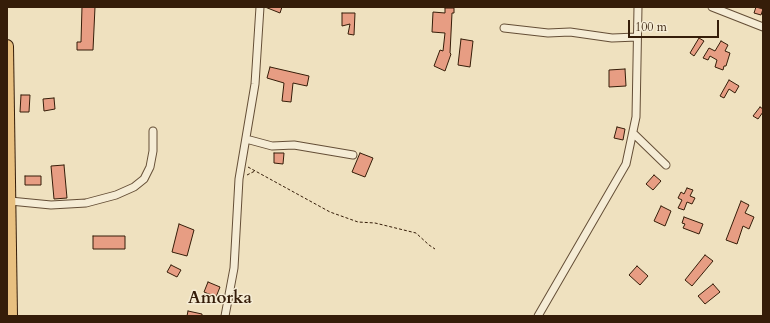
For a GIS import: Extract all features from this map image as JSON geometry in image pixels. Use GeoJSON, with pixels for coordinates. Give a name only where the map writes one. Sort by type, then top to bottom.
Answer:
{"type":"FeatureCollection","features":[{"type":"Feature","properties":{"kind":"highway"},"geometry":{"type":"LineString","coordinates":[[7,46],[11,316]]}},
{"type":"Feature","properties":{"kind":"street"},"geometry":{"type":"LineString","coordinates":[[225,316],[234,268],[239,179],[255,84],[260,7]]}},
{"type":"Feature","properties":{"kind":"street"},"geometry":{"type":"LineString","coordinates":[[538,316],[626,164],[636,117],[638,7]]}},
{"type":"Feature","properties":{"kind":"street"},"geometry":{"type":"LineString","coordinates":[[712,7],[763,27]]}},
{"type":"Feature","properties":{"kind":"street"},"geometry":{"type":"LineString","coordinates":[[504,28],[548,33],[570,32],[612,38],[637,37]]}},
{"type":"Feature","properties":{"kind":"street"},"geometry":{"type":"LineString","coordinates":[[10,201],[51,206],[86,203],[116,195],[134,187],[144,179],[150,166],[153,151],[153,132]]}},
{"type":"Feature","properties":{"kind":"street"},"geometry":{"type":"LineString","coordinates":[[632,133],[666,164]]}},
{"type":"Feature","properties":{"kind":"street"},"geometry":{"type":"LineString","coordinates":[[246,139],[272,146],[294,145],[353,155]]}},
{"type":"Feature","properties":{"kind":"path"},"geometry":{"type":"LineString","coordinates":[[242,162],[255,171],[330,212],[358,222],[375,223],[416,233],[428,245],[435,249]]}},
{"type":"Feature","properties":{"kind":"path"},"geometry":{"type":"LineString","coordinates":[[239,179],[255,171]]}},
{"type":"Feature","properties":{"kind":"building"},"geometry":{"type":"Polygon","coordinates":[[[82,7],[95,7],[93,50],[77,50],[77,42],[81,42],[82,7]]]}},
{"type":"Feature","properties":{"kind":"building"},"geometry":{"type":"Polygon","coordinates":[[[265,7],[282,7],[280,13],[265,7]]]}},
{"type":"Feature","properties":{"kind":"building"},"geometry":{"type":"Polygon","coordinates":[[[756,7],[763,9],[761,15],[754,13],[756,7]]]}},
{"type":"Feature","properties":{"kind":"building"},"geometry":{"type":"Polygon","coordinates":[[[445,8],[454,8],[454,13],[452,13],[451,54],[445,71],[434,66],[440,50],[443,51],[445,33],[432,32],[433,12],[445,13],[445,8]]]}},
{"type":"Feature","properties":{"kind":"building"},"geometry":{"type":"Polygon","coordinates":[[[342,13],[355,13],[354,35],[348,34],[350,24],[342,26],[342,13]]]}},
{"type":"Feature","properties":{"kind":"building"},"geometry":{"type":"Polygon","coordinates":[[[699,38],[704,41],[694,56],[690,53],[699,38]]]}},
{"type":"Feature","properties":{"kind":"building"},"geometry":{"type":"Polygon","coordinates":[[[461,39],[473,41],[470,67],[458,65],[461,39]]]}},
{"type":"Feature","properties":{"kind":"building"},"geometry":{"type":"Polygon","coordinates":[[[721,41],[728,45],[725,51],[730,53],[726,66],[724,66],[723,70],[715,67],[717,60],[710,56],[708,60],[703,58],[709,48],[715,51],[721,41]]]}},
{"type":"Feature","properties":{"kind":"building"},"geometry":{"type":"Polygon","coordinates":[[[270,67],[309,76],[307,86],[293,83],[291,102],[282,101],[284,83],[267,78],[270,67]]]}},
{"type":"Feature","properties":{"kind":"building"},"geometry":{"type":"Polygon","coordinates":[[[625,69],[626,86],[609,87],[609,70],[625,69]]]}},
{"type":"Feature","properties":{"kind":"building"},"geometry":{"type":"Polygon","coordinates":[[[729,80],[739,86],[735,93],[729,89],[724,98],[720,96],[729,80]]]}},
{"type":"Feature","properties":{"kind":"building"},"geometry":{"type":"Polygon","coordinates":[[[21,95],[30,95],[29,112],[20,112],[21,95]]]}},
{"type":"Feature","properties":{"kind":"building"},"geometry":{"type":"Polygon","coordinates":[[[54,98],[55,109],[44,111],[43,99],[54,98]]]}},
{"type":"Feature","properties":{"kind":"building"},"geometry":{"type":"Polygon","coordinates":[[[760,107],[763,109],[763,112],[758,119],[753,116],[760,107]]]}},
{"type":"Feature","properties":{"kind":"building"},"geometry":{"type":"Polygon","coordinates":[[[617,127],[625,129],[623,140],[614,138],[617,127]]]}},
{"type":"Feature","properties":{"kind":"building"},"geometry":{"type":"Polygon","coordinates":[[[274,153],[284,153],[283,164],[274,163],[274,153]]]}},
{"type":"Feature","properties":{"kind":"building"},"geometry":{"type":"Polygon","coordinates":[[[360,153],[373,158],[365,177],[352,172],[360,153]]]}},
{"type":"Feature","properties":{"kind":"building"},"geometry":{"type":"Polygon","coordinates":[[[64,165],[67,198],[54,199],[51,166],[64,165]]]}},
{"type":"Feature","properties":{"kind":"building"},"geometry":{"type":"Polygon","coordinates":[[[654,175],[661,181],[653,190],[646,184],[654,175]]]}},
{"type":"Feature","properties":{"kind":"building"},"geometry":{"type":"Polygon","coordinates":[[[25,176],[41,176],[41,185],[25,185],[25,176]]]}},
{"type":"Feature","properties":{"kind":"building"},"geometry":{"type":"Polygon","coordinates":[[[687,188],[693,190],[690,196],[695,198],[692,204],[687,202],[684,210],[678,208],[682,200],[678,198],[681,192],[684,194],[687,188]]]}},
{"type":"Feature","properties":{"kind":"building"},"geometry":{"type":"Polygon","coordinates":[[[741,201],[749,205],[745,213],[754,217],[749,229],[743,226],[737,244],[726,240],[741,201]]]}},
{"type":"Feature","properties":{"kind":"building"},"geometry":{"type":"Polygon","coordinates":[[[661,206],[671,211],[665,226],[654,221],[661,206]]]}},
{"type":"Feature","properties":{"kind":"building"},"geometry":{"type":"Polygon","coordinates":[[[684,217],[703,224],[699,234],[683,228],[685,224],[682,223],[684,217]]]}},
{"type":"Feature","properties":{"kind":"building"},"geometry":{"type":"Polygon","coordinates":[[[179,224],[194,230],[187,256],[172,252],[179,224]]]}},
{"type":"Feature","properties":{"kind":"building"},"geometry":{"type":"Polygon","coordinates":[[[93,236],[125,236],[125,249],[93,249],[93,236]]]}},
{"type":"Feature","properties":{"kind":"building"},"geometry":{"type":"Polygon","coordinates":[[[705,255],[713,261],[692,286],[685,280],[705,255]]]}},
{"type":"Feature","properties":{"kind":"building"},"geometry":{"type":"Polygon","coordinates":[[[171,265],[181,270],[177,277],[167,272],[171,265]]]}},
{"type":"Feature","properties":{"kind":"building"},"geometry":{"type":"Polygon","coordinates":[[[637,266],[648,276],[640,285],[629,275],[637,266]]]}},
{"type":"Feature","properties":{"kind":"building"},"geometry":{"type":"Polygon","coordinates":[[[208,282],[220,287],[216,297],[204,292],[208,282]]]}},
{"type":"Feature","properties":{"kind":"building"},"geometry":{"type":"Polygon","coordinates":[[[713,284],[720,292],[705,304],[698,296],[713,284]]]}},
{"type":"Feature","properties":{"kind":"building"},"geometry":{"type":"Polygon","coordinates":[[[188,311],[202,314],[202,316],[187,316],[188,311]]]}},
{"type":"Feature","properties":{"kind":"district","name":"Amorka"},"geometry":{"type":"Point","coordinates":[220,299]}}]}
